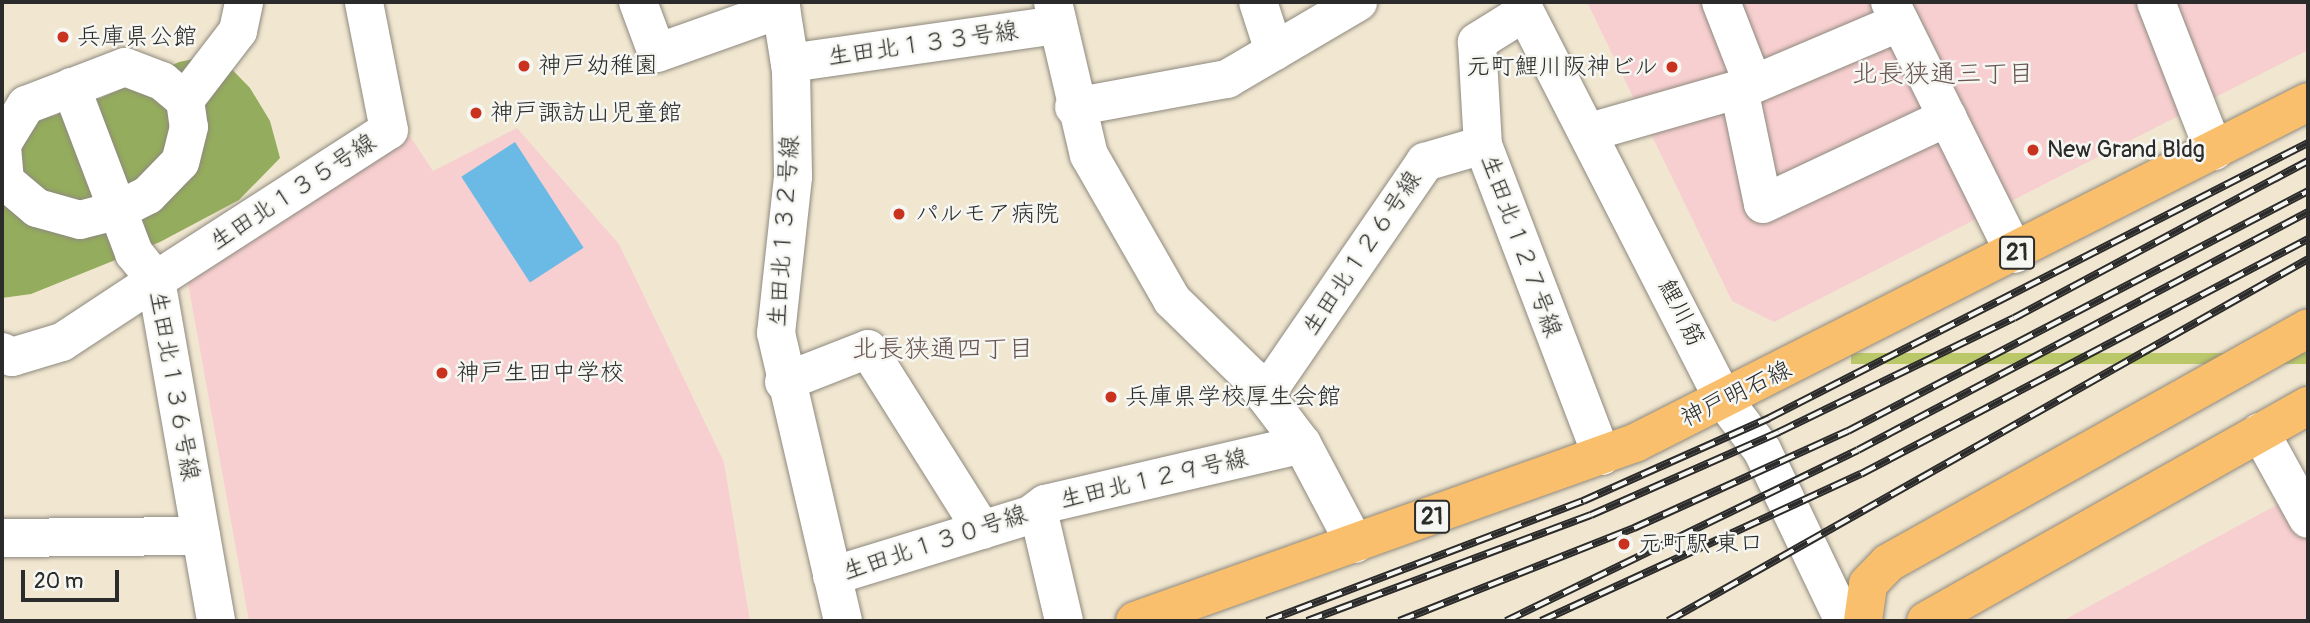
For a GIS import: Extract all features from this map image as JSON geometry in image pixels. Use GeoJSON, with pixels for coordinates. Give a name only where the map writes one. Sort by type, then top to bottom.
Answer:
{"type":"FeatureCollection","features":[{"type":"Feature","properties":{"kind":"main road","name":"神戸明石線"},"geometry":{"type":"LineString","coordinates":[[1135,621],[1602,456],[1724,400],[2015,254],[2308,102]]}},
{"type":"Feature","properties":{"kind":"main road"},"geometry":{"type":"LineString","coordinates":[[1863,621],[1868,584],[1888,563],[2308,328]]}},
{"type":"Feature","properties":{"kind":"main road"},"geometry":{"type":"LineString","coordinates":[[1926,621],[2308,406]]}},
{"type":"Feature","properties":{"kind":"street"},"geometry":{"type":"LineString","coordinates":[[185,100],[238,31],[244,2]]}},
{"type":"Feature","properties":{"kind":"street"},"geometry":{"type":"LineString","coordinates":[[638,2],[657,53],[781,6]]}},
{"type":"Feature","properties":{"kind":"street"},"geometry":{"type":"LineString","coordinates":[[1258,2],[1274,51]]}},
{"type":"Feature","properties":{"kind":"street"},"geometry":{"type":"LineString","coordinates":[[1074,107],[1227,79],[1358,2]]}},
{"type":"Feature","properties":{"kind":"street"},"geometry":{"type":"LineString","coordinates":[[1721,2],[1746,87],[1763,204],[1948,117]]}},
{"type":"Feature","properties":{"kind":"street"},"geometry":{"type":"LineString","coordinates":[[2156,2],[2214,151]]}},
{"type":"Feature","properties":{"kind":"street","name":"生田北１３５号線"},"geometry":{"type":"LineString","coordinates":[[156,280],[389,130],[370,4]]}},
{"type":"Feature","properties":{"kind":"street","name":"生田北１３２号線"},"geometry":{"type":"LineString","coordinates":[[781,6],[790,63],[793,177],[776,333],[784,382],[843,621]]}},
{"type":"Feature","properties":{"kind":"street","name":"鯉川筋"},"geometry":{"type":"LineString","coordinates":[[1523,7],[1590,132],[1724,400],[1762,450],[1844,621]]}},
{"type":"Feature","properties":{"kind":"street","name":"生田北１２７号線"},"geometry":{"type":"LineString","coordinates":[[1523,7],[1477,42],[1483,145],[1602,456]]}},
{"type":"Feature","properties":{"kind":"street"},"geometry":{"type":"LineString","coordinates":[[1590,132],[1746,87],[1895,12],[2015,254]]}},
{"type":"Feature","properties":{"kind":"street"},"geometry":{"type":"LineString","coordinates":[[1055,14],[1074,107],[1089,155],[1172,300],[1265,395],[1302,444],[1355,544]]}},
{"type":"Feature","properties":{"kind":"street","name":"生田北１３３号線"},"geometry":{"type":"LineString","coordinates":[[790,63],[1055,14]]}},
{"type":"Feature","properties":{"kind":"street"},"geometry":{"type":"LineString","coordinates":[[125,67],[162,81],[185,100],[189,127],[180,162],[148,195],[119,209],[80,220],[37,208],[5,181],[2,144],[26,105],[71,87],[125,67]]}},
{"type":"Feature","properties":{"kind":"street"},"geometry":{"type":"LineString","coordinates":[[71,87],[134,253],[156,280]]}},
{"type":"Feature","properties":{"kind":"street","name":"生田北１２６号線"},"geometry":{"type":"LineString","coordinates":[[1265,395],[1426,162],[1483,145]]}},
{"type":"Feature","properties":{"kind":"street","name":"生田北１３６号線"},"geometry":{"type":"LineString","coordinates":[[2,352],[12,357],[62,342],[156,280],[216,621]]}},
{"type":"Feature","properties":{"kind":"street"},"geometry":{"type":"LineString","coordinates":[[784,382],[868,349],[982,530]]}},
{"type":"Feature","properties":{"kind":"street"},"geometry":{"type":"LineString","coordinates":[[2260,432],[2308,519]]}},
{"type":"Feature","properties":{"kind":"street","name":"生田北１２９号線"},"geometry":{"type":"LineString","coordinates":[[1064,621],[1038,510],[1302,444]]}},
{"type":"Feature","properties":{"kind":"street","name":"生田北１３０号線"},"geometry":{"type":"LineString","coordinates":[[832,576],[1038,510]]}},
{"type":"Feature","properties":{"kind":"street"},"geometry":{"type":"LineString","coordinates":[[2,538],[201,536]]}},
{"type":"Feature","properties":{"kind":"shaded area"},"geometry":{"type":"Polygon","coordinates":[[[1587,2],[2308,2],[2308,50],[1774,322],[1732,301],[1587,2]]]}},
{"type":"Feature","properties":{"kind":"shaded area","name":"神戸生田中学校"},"geometry":{"type":"Polygon","coordinates":[[[517,128],[619,244],[724,462],[750,621],[249,621],[188,283],[410,136],[433,171],[517,128]]]}},
{"type":"Feature","properties":{"kind":"shaded area"},"geometry":{"type":"Polygon","coordinates":[[[2308,488],[2308,621],[2062,621],[2308,488]]]}},
{"type":"Feature","properties":{"kind":"green space"},"geometry":{"type":"Polygon","coordinates":[[[217,54],[250,88],[270,121],[280,158],[239,200],[160,242],[31,294],[2,298],[2,120],[36,121],[79,108],[179,62],[217,54]]]}},
{"type":"Feature","properties":{"kind":"green space"},"geometry":{"type":"Polygon","coordinates":[[[1851,353],[2308,353],[2308,364],[1851,364],[1851,353]]]}},
{"type":"Feature","properties":{"kind":"water"},"geometry":{"type":"Polygon","coordinates":[[[515,142],[584,248],[530,283],[461,177],[515,142]]]}},
{"type":"Feature","properties":{"kind":"railway"},"geometry":{"type":"LineString","coordinates":[[1267,621],[1583,501],[1769,418],[2308,143]]}},
{"type":"Feature","properties":{"kind":"railway"},"geometry":{"type":"LineString","coordinates":[[1307,621],[1591,515],[1779,432],[2014,318],[2308,161]]}},
{"type":"Feature","properties":{"kind":"railway"},"geometry":{"type":"LineString","coordinates":[[1399,621],[1634,528],[1848,431],[2308,191]]}},
{"type":"Feature","properties":{"kind":"railway"},"geometry":{"type":"LineString","coordinates":[[1506,621],[1858,450],[2308,212]]}},
{"type":"Feature","properties":{"kind":"railway"},"geometry":{"type":"LineString","coordinates":[[1541,621],[1861,474],[2308,239]]}},
{"type":"Feature","properties":{"kind":"railway"},"geometry":{"type":"LineString","coordinates":[[1668,621],[2308,259]]}},
{"type":"Feature","properties":{"kind":"place","name":"兵庫県公館"},"geometry":{"type":"Point","coordinates":[63,37]}},
{"type":"Feature","properties":{"kind":"place","name":"神戸幼稚園"},"geometry":{"type":"Point","coordinates":[524,66]}},
{"type":"Feature","properties":{"kind":"place","name":"元町鯉川阪神ビル"},"geometry":{"type":"Point","coordinates":[1672,67]}},
{"type":"Feature","properties":{"kind":"place","name":"神戸諏訪山児童館"},"geometry":{"type":"Point","coordinates":[476,113]}},
{"type":"Feature","properties":{"kind":"place","name":"New Grand Bldg"},"geometry":{"type":"Point","coordinates":[2033,150]}},
{"type":"Feature","properties":{"kind":"place","name":"パルモア病院"},"geometry":{"type":"Point","coordinates":[899,214]}},
{"type":"Feature","properties":{"kind":"place","name":"神戸生田中学校"},"geometry":{"type":"Point","coordinates":[442,373]}},
{"type":"Feature","properties":{"kind":"place","name":"兵庫県学校厚生会館"},"geometry":{"type":"Point","coordinates":[1111,397]}},
{"type":"Feature","properties":{"kind":"place","name":"元町駅 東口"},"geometry":{"type":"Point","coordinates":[1624,544]}},
{"type":"Feature","properties":{"kind":"district","name":"北長狭通三丁目"},"geometry":{"type":"Point","coordinates":[1943,75]}},
{"type":"Feature","properties":{"kind":"district","name":"北長狭通四丁目"},"geometry":{"type":"Point","coordinates":[943,350]}}]}
